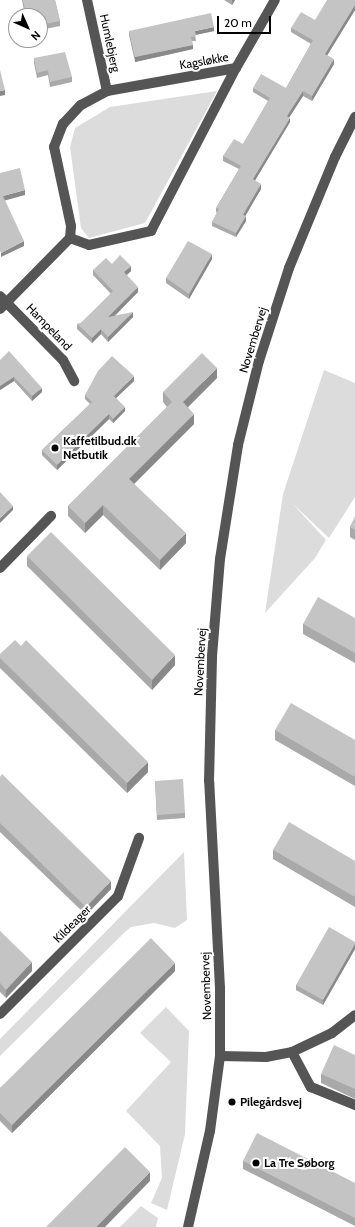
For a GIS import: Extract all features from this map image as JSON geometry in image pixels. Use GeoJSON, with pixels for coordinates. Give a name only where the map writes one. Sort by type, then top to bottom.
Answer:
{"type":"FeatureCollection","features":[{"type":"Feature","properties":{"kind":"street","name":"Humlebjerg"},"geometry":{"type":"LineString","coordinates":[[87,0],[107,91]]}},
{"type":"Feature","properties":{"kind":"street"},"geometry":{"type":"LineString","coordinates":[[236,68],[275,0]]}},
{"type":"Feature","properties":{"kind":"street","name":"Kagsløkke"},"geometry":{"type":"LineString","coordinates":[[236,68],[151,231],[89,245],[70,238],[71,226],[54,147],[63,124],[81,105],[107,91],[236,68]]}},
{"type":"Feature","properties":{"kind":"street","name":"Novembervej"},"geometry":{"type":"LineString","coordinates":[[188,1227],[210,1131],[220,1056],[220,988],[209,781],[212,656],[220,560],[238,445],[259,360],[289,268],[335,157],[355,117]]}},
{"type":"Feature","properties":{"kind":"street"},"geometry":{"type":"LineString","coordinates":[[2,303],[70,238]]}},
{"type":"Feature","properties":{"kind":"street","name":"Hampeland"},"geometry":{"type":"LineString","coordinates":[[2,303],[63,360],[74,381]]}},
{"type":"Feature","properties":{"kind":"street"},"geometry":{"type":"LineString","coordinates":[[0,568],[51,516]]}},
{"type":"Feature","properties":{"kind":"street","name":"Kildeager"},"geometry":{"type":"LineString","coordinates":[[0,1014],[118,896],[140,838]]}},
{"type":"Feature","properties":{"kind":"street"},"geometry":{"type":"LineString","coordinates":[[220,1056],[266,1057],[292,1052],[332,1033],[355,1015]]}},
{"type":"Feature","properties":{"kind":"street"},"geometry":{"type":"LineString","coordinates":[[292,1052],[311,1087],[355,1105]]}},
{"type":"Feature","properties":{"kind":"shaded area"},"geometry":{"type":"Polygon","coordinates":[[[217,91],[145,223],[89,238],[81,228],[70,147],[75,128],[110,107],[217,91]]]}},
{"type":"Feature","properties":{"kind":"shaded area"},"geometry":{"type":"Polygon","coordinates":[[[324,370],[355,383],[355,497],[329,538],[292,503],[326,540],[315,558],[265,613],[283,494],[324,370]]]}},
{"type":"Feature","properties":{"kind":"shaded area"},"geometry":{"type":"Polygon","coordinates":[[[184,852],[187,920],[175,928],[154,923],[131,927],[0,1056],[0,1039],[184,852]]]}},
{"type":"Feature","properties":{"kind":"shaded area"},"geometry":{"type":"Polygon","coordinates":[[[166,1007],[189,1031],[185,1134],[167,1210],[151,1203],[162,1178],[160,1146],[126,1111],[171,1062],[140,1033],[166,1007]]]}},
{"type":"Feature","properties":{"kind":"shaded area"},"geometry":{"type":"Polygon","coordinates":[[[141,1206],[158,1218],[156,1227],[120,1227],[141,1206]]]}},
{"type":"Feature","properties":{"kind":"building"},"geometry":{"type":"Polygon","coordinates":[[[23,0],[55,0],[60,21],[48,23],[48,8],[24,8],[23,0]]]}},
{"type":"Feature","properties":{"kind":"building"},"geometry":{"type":"Polygon","coordinates":[[[327,0],[355,0],[355,5],[325,54],[334,59],[312,96],[303,91],[287,116],[290,118],[253,179],[261,184],[243,215],[246,216],[236,233],[212,222],[219,209],[216,208],[241,166],[223,156],[234,139],[243,144],[270,98],[253,88],[261,74],[286,88],[313,40],[291,28],[301,12],[315,20],[327,0]]]}},
{"type":"Feature","properties":{"kind":"building"},"geometry":{"type":"Polygon","coordinates":[[[211,13],[214,27],[195,31],[196,36],[191,37],[193,45],[135,57],[129,31],[211,13]]]}},
{"type":"Feature","properties":{"kind":"building"},"geometry":{"type":"Polygon","coordinates":[[[65,52],[72,77],[50,82],[48,70],[37,73],[34,58],[65,52]]]}},
{"type":"Feature","properties":{"kind":"building"},"geometry":{"type":"Polygon","coordinates":[[[0,70],[5,90],[0,91],[0,70]]]}},
{"type":"Feature","properties":{"kind":"building"},"geometry":{"type":"Polygon","coordinates":[[[20,168],[25,190],[3,196],[24,241],[1,253],[0,173],[20,168]]]}},
{"type":"Feature","properties":{"kind":"building"},"geometry":{"type":"Polygon","coordinates":[[[188,241],[212,254],[189,294],[166,278],[188,241]]]}},
{"type":"Feature","properties":{"kind":"building"},"geometry":{"type":"Polygon","coordinates":[[[120,255],[131,266],[124,272],[138,287],[108,317],[133,312],[108,337],[101,329],[92,338],[77,324],[81,323],[113,291],[93,270],[106,258],[112,264],[120,255]]]}},
{"type":"Feature","properties":{"kind":"building"},"geometry":{"type":"Polygon","coordinates":[[[9,351],[42,388],[32,396],[14,377],[0,386],[0,360],[9,351]]]}},
{"type":"Feature","properties":{"kind":"building"},"geometry":{"type":"Polygon","coordinates":[[[202,353],[217,368],[183,402],[194,414],[129,479],[186,533],[160,560],[103,505],[85,523],[68,506],[172,402],[163,392],[202,353]]]}},
{"type":"Feature","properties":{"kind":"building"},"geometry":{"type":"Polygon","coordinates":[[[112,356],[134,376],[114,396],[125,407],[113,419],[109,414],[57,465],[42,450],[92,402],[85,395],[98,371],[112,356]]]}},
{"type":"Feature","properties":{"kind":"building"},"geometry":{"type":"Polygon","coordinates":[[[0,492],[13,506],[0,518],[0,492]]]}},
{"type":"Feature","properties":{"kind":"building"},"geometry":{"type":"Polygon","coordinates":[[[355,517],[355,530],[350,527],[355,517]]]}},
{"type":"Feature","properties":{"kind":"building"},"geometry":{"type":"Polygon","coordinates":[[[51,532],[175,655],[152,680],[27,556],[51,532]]]}},
{"type":"Feature","properties":{"kind":"building"},"geometry":{"type":"Polygon","coordinates":[[[318,597],[355,618],[355,653],[303,624],[318,597]]]}},
{"type":"Feature","properties":{"kind":"building"},"geometry":{"type":"Polygon","coordinates":[[[15,640],[21,646],[26,640],[148,762],[127,783],[0,658],[0,654],[15,640]]]}},
{"type":"Feature","properties":{"kind":"building"},"geometry":{"type":"Polygon","coordinates":[[[291,703],[355,740],[355,777],[275,730],[291,703]]]}},
{"type":"Feature","properties":{"kind":"building"},"geometry":{"type":"Polygon","coordinates":[[[2,774],[111,881],[86,907],[0,823],[0,777],[2,774]]]}},
{"type":"Feature","properties":{"kind":"building"},"geometry":{"type":"Polygon","coordinates":[[[183,779],[185,813],[157,815],[155,781],[183,779]]]}},
{"type":"Feature","properties":{"kind":"building"},"geometry":{"type":"Polygon","coordinates":[[[289,822],[355,861],[355,897],[273,850],[289,822]]]}},
{"type":"Feature","properties":{"kind":"building"},"geometry":{"type":"Polygon","coordinates":[[[329,927],[355,942],[355,944],[323,1000],[296,985],[329,927]]]}},
{"type":"Feature","properties":{"kind":"building"},"geometry":{"type":"Polygon","coordinates":[[[0,931],[32,962],[6,990],[0,983],[0,931]]]}},
{"type":"Feature","properties":{"kind":"building"},"geometry":{"type":"Polygon","coordinates":[[[151,938],[175,963],[12,1125],[0,1113],[0,1088],[151,938]]]}},
{"type":"Feature","properties":{"kind":"building"},"geometry":{"type":"Polygon","coordinates":[[[334,1045],[355,1055],[355,1089],[321,1074],[334,1045]]]}},
{"type":"Feature","properties":{"kind":"building"},"geometry":{"type":"Polygon","coordinates":[[[257,1133],[355,1183],[355,1218],[243,1161],[257,1133]]]}},
{"type":"Feature","properties":{"kind":"building"},"geometry":{"type":"Polygon","coordinates":[[[125,1147],[150,1172],[96,1227],[46,1227],[125,1147]]]}},
{"type":"Feature","properties":{"kind":"place","name":"Kaffetilbud.dk Netbutik"},"geometry":{"type":"Point","coordinates":[55,448]}},
{"type":"Feature","properties":{"kind":"place","name":"Pilegårdsvej"},"geometry":{"type":"Point","coordinates":[232,1102]}},
{"type":"Feature","properties":{"kind":"place","name":"La Tre Søborg"},"geometry":{"type":"Point","coordinates":[256,1163]}}]}
